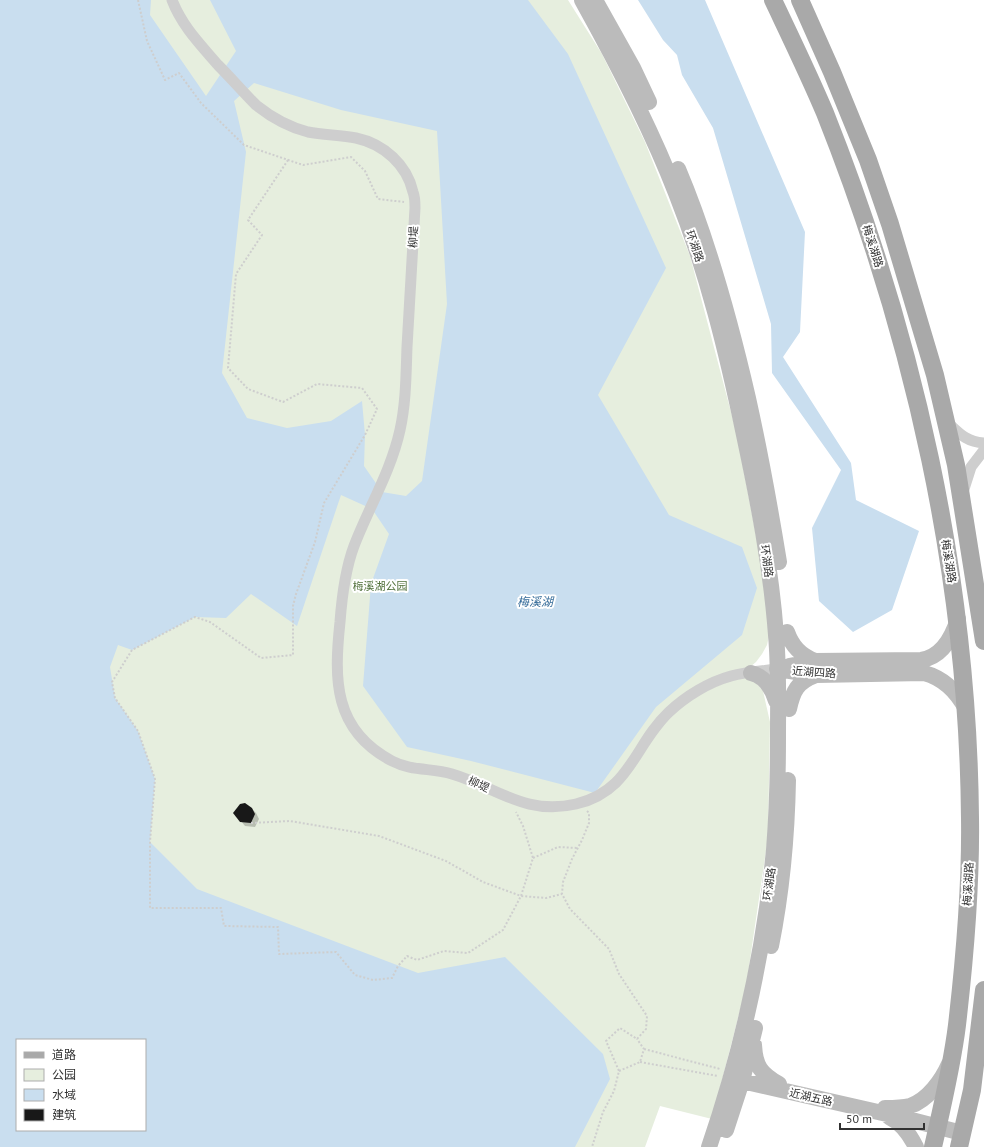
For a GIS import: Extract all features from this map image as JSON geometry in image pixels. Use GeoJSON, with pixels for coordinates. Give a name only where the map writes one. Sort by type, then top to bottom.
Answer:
{"type":"FeatureCollection","features":[{"type":"Feature","properties":{"kind":"main road","name":"环湖路"},"geometry":{"type":"LineString","coordinates":[[582,0],[632,93],[650,131],[676,193],[697,251],[717,318],[739,410],[758,501],[782,634]]}},
{"type":"Feature","properties":{"kind":"main road","name":"环湖路"},"geometry":{"type":"LineString","coordinates":[[595,0],[633,68],[689,194],[707,245],[721,290],[738,356],[764,477],[780,569],[788,805],[779,899],[754,1034],[709,1147]]}},
{"type":"Feature","properties":{"kind":"main road","name":"梅溪湖路"},"geometry":{"type":"LineString","coordinates":[[773,0],[824,111],[882,272],[898,329],[935,482],[947,545],[958,619],[966,709],[970,819],[969,869],[965,945],[957,1026],[952,1059],[933,1147]]}},
{"type":"Feature","properties":{"kind":"main road","name":"梅溪湖路"},"geometry":{"type":"LineString","coordinates":[[800,0],[832,72],[868,160],[890,224],[929,352],[956,465],[984,641]]}},
{"type":"Feature","properties":{"kind":"main road","name":"近湖四路"},"geometry":{"type":"LineString","coordinates":[[784,669],[930,659],[938,654],[944,647],[954,631],[958,619]]}},
{"type":"Feature","properties":{"kind":"main road"},"geometry":{"type":"LineString","coordinates":[[782,634],[793,646],[808,658],[815,668],[799,684],[784,709],[775,698],[768,683],[757,674],[751,673],[765,662],[782,634]]}},
{"type":"Feature","properties":{"kind":"main road","name":"近湖四路"},"geometry":{"type":"LineString","coordinates":[[815,668],[924,673],[933,676],[948,686],[957,694],[966,709]]}},
{"type":"Feature","properties":{"kind":"main road","name":"环湖路"},"geometry":{"type":"LineString","coordinates":[[720,1147],[731,1117],[743,1035],[760,946],[774,850],[777,783],[784,709]]}},
{"type":"Feature","properties":{"kind":"main road"},"geometry":{"type":"LineString","coordinates":[[961,1136],[972,1090],[984,990]]}},
{"type":"Feature","properties":{"kind":"main road"},"geometry":{"type":"LineString","coordinates":[[754,1034],[754,1055],[756,1064],[761,1071],[778,1086]]}},
{"type":"Feature","properties":{"kind":"main road"},"geometry":{"type":"LineString","coordinates":[[884,1111],[910,1106],[922,1100],[936,1087],[952,1059]]}},
{"type":"Feature","properties":{"kind":"main road","name":"近湖五路"},"geometry":{"type":"LineString","coordinates":[[737,1077],[938,1124],[961,1136]]}},
{"type":"Feature","properties":{"kind":"main road"},"geometry":{"type":"LineString","coordinates":[[731,1117],[737,1106],[745,1098],[755,1092],[778,1086]]}},
{"type":"Feature","properties":{"kind":"main road"},"geometry":{"type":"LineString","coordinates":[[884,1111],[902,1126],[916,1147]]}},
{"type":"Feature","properties":{"kind":"street","name":"柳堤"},"geometry":{"type":"LineString","coordinates":[[172,0],[186,28],[197,42],[246,95],[266,113],[286,124],[307,132],[356,138],[380,147],[395,159],[407,177],[413,192],[414,202],[403,409],[400,429],[382,484],[355,544],[348,565],[343,585],[336,654],[340,699],[351,725],[362,738],[392,761],[403,766],[450,773],[519,802],[559,807],[593,799],[608,790],[625,773],[655,728],[668,713],[680,703],[711,684],[731,676],[784,669]]}},
{"type":"Feature","properties":{"kind":"street"},"geometry":{"type":"LineString","coordinates":[[946,421],[967,439],[984,443]]}},
{"type":"Feature","properties":{"kind":"street"},"geometry":{"type":"LineString","coordinates":[[962,498],[971,467],[984,450]]}},
{"type":"Feature","properties":{"kind":"path"},"geometry":{"type":"LineString","coordinates":[[138,0],[147,40],[165,80],[179,73],[201,103],[244,145],[303,165],[351,157],[365,171],[378,199],[414,202]]}},
{"type":"Feature","properties":{"kind":"path"},"geometry":{"type":"LineString","coordinates":[[288,160],[248,220],[262,235],[236,274],[228,368],[248,389],[283,402],[317,384],[362,388],[377,408],[365,435],[324,502],[315,542],[293,606],[293,655],[261,658],[210,622],[195,617],[132,650],[112,682],[115,698],[138,731],[154,779],[150,842],[150,908],[221,908],[224,926],[278,927],[279,954],[336,952],[355,975],[373,980],[392,978],[398,966],[406,956],[417,960],[444,951],[468,953],[503,930],[521,896],[533,858],[523,826],[509,799]]}},
{"type":"Feature","properties":{"kind":"path"},"geometry":{"type":"LineString","coordinates":[[581,803],[588,813],[589,823],[562,882],[562,894],[570,909],[609,949],[619,974],[647,1016],[646,1029],[637,1039]]}},
{"type":"Feature","properties":{"kind":"path"},"geometry":{"type":"LineString","coordinates":[[251,823],[290,821],[379,836],[446,861],[484,882],[521,896],[546,898],[562,894]]}},
{"type":"Feature","properties":{"kind":"path"},"geometry":{"type":"LineString","coordinates":[[533,858],[558,847],[578,848]]}},
{"type":"Feature","properties":{"kind":"path"},"geometry":{"type":"LineString","coordinates":[[592,1147],[603,1112],[614,1091],[619,1071],[606,1041],[620,1028],[637,1039],[644,1049],[737,1077]]}},
{"type":"Feature","properties":{"kind":"path"},"geometry":{"type":"LineString","coordinates":[[640,1062],[644,1049]]}},
{"type":"Feature","properties":{"kind":"path"},"geometry":{"type":"LineString","coordinates":[[619,1071],[640,1062],[737,1077]]}},
{"type":"Feature","properties":{"kind":"green space","name":"梅溪湖"},"geometry":{"type":"Polygon","coordinates":[[[0,0],[568,0],[602,54],[645,142],[690,256],[737,435],[764,578],[769,636],[767,645],[762,654],[750,667],[757,684],[763,691],[770,722],[768,837],[746,987],[712,1119],[660,1106],[645,1147],[0,1147],[0,0]]]}},
{"type":"Feature","properties":{"kind":"water","name":"梅溪湖"},"geometry":{"type":"Polygon","coordinates":[[[0,0],[151,0],[150,15],[206,96],[236,51],[210,0],[528,0],[568,54],[666,268],[598,395],[669,515],[742,547],[757,588],[742,635],[656,707],[595,793],[471,761],[407,747],[363,686],[371,584],[389,534],[372,509],[341,495],[297,626],[251,594],[226,618],[195,617],[132,650],[118,645],[110,667],[115,698],[138,731],[155,779],[150,842],[197,889],[418,973],[505,957],[603,1054],[610,1079],[575,1147],[0,1147],[0,0]],[[254,83],[234,101],[246,152],[222,373],[247,418],[287,428],[331,421],[362,401],[365,435],[364,466],[382,492],[406,496],[422,481],[447,304],[437,131],[341,110],[254,83]]]}},
{"type":"Feature","properties":{"kind":"water"},"geometry":{"type":"Polygon","coordinates":[[[638,0],[705,0],[805,232],[800,332],[783,357],[851,463],[856,500],[919,531],[892,610],[853,632],[819,601],[812,528],[841,470],[772,373],[771,324],[713,128],[682,75],[677,55],[663,40],[638,0]]]}},
{"type":"Feature","properties":{"kind":"building"},"geometry":{"type":"Polygon","coordinates":[[[245,803],[252,808],[255,814],[251,823],[240,822],[233,813],[240,804],[245,803]]]}},
{"type":"Feature","properties":{"kind":"park label","name":"梅溪湖公园"},"geometry":{"type":"Point","coordinates":[380,586]}}]}
